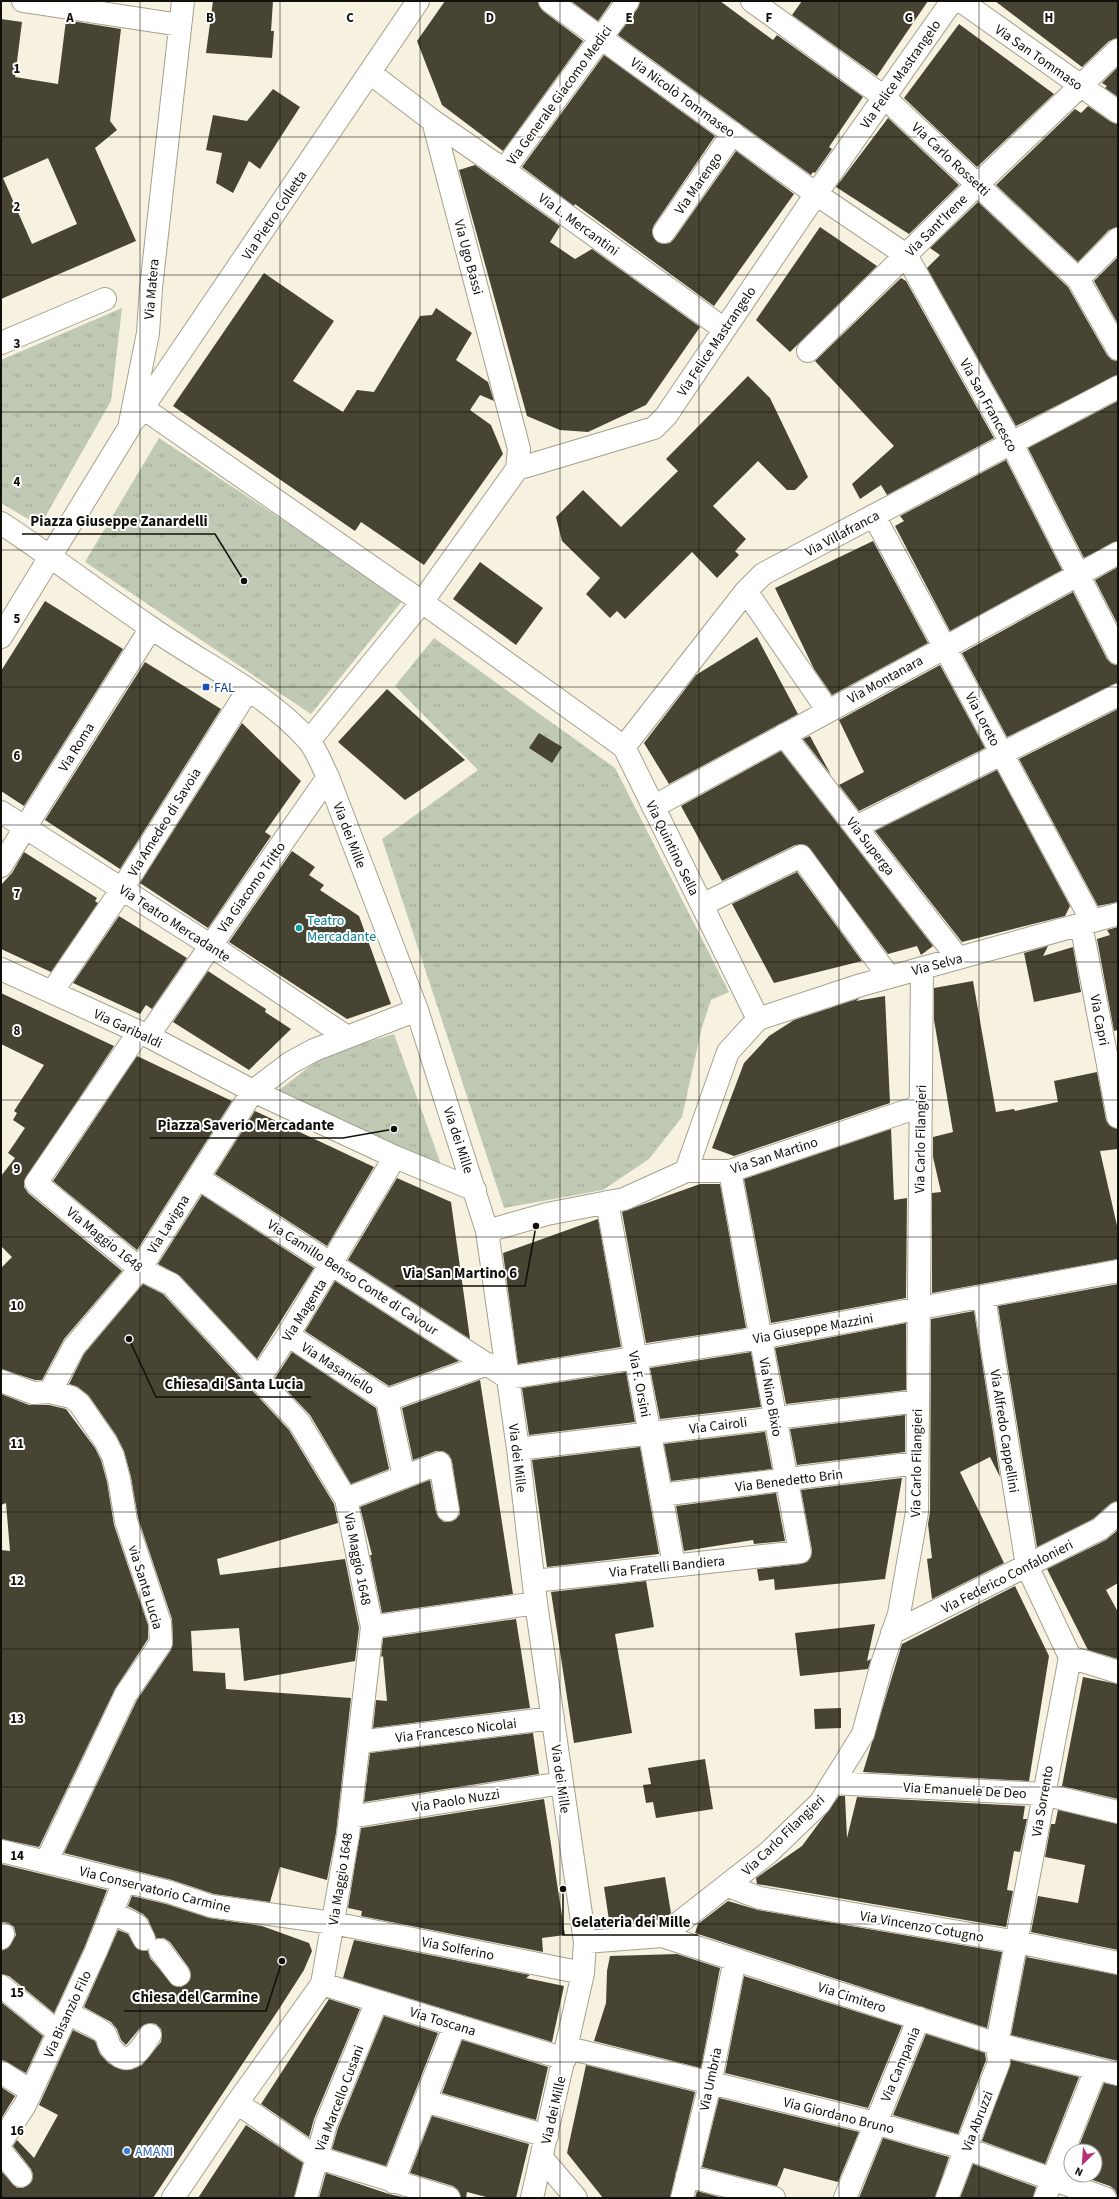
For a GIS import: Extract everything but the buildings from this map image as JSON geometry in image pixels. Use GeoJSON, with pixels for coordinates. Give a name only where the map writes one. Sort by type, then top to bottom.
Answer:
{"type":"FeatureCollection","features":[{"type":"Feature","properties":{"kind":"street"},"geometry":{"type":"LineString","coordinates":[[22,1],[180,25]]}},
{"type":"Feature","properties":{"kind":"street","name":"Via Matera"},"geometry":{"type":"LineString","coordinates":[[1,637],[129,428],[148,333],[151,280],[183,1]]}},
{"type":"Feature","properties":{"kind":"street","name":"Via Pietro Colletta"},"geometry":{"type":"LineString","coordinates":[[129,428],[418,1]]}},
{"type":"Feature","properties":{"kind":"street","name":"Via Nicolò Tommaseo"},"geometry":{"type":"LineString","coordinates":[[550,1],[816,194]]}},
{"type":"Feature","properties":{"kind":"street","name":"Via Generale Giacomo Medici"},"geometry":{"type":"LineString","coordinates":[[504,170],[628,1]]}},
{"type":"Feature","properties":{"kind":"street","name":"Via Carlo Rossetti"},"geometry":{"type":"LineString","coordinates":[[752,1],[884,98],[978,184],[1078,279],[1118,349]]}},
{"type":"Feature","properties":{"kind":"street","name":"Via Felice Mastrangelo"},"geometry":{"type":"LineString","coordinates":[[517,469],[654,428],[666,416],[816,194],[952,1]]}},
{"type":"Feature","properties":{"kind":"street","name":"Via San Tommaso"},"geometry":{"type":"LineString","coordinates":[[961,1],[1118,112]]}},
{"type":"Feature","properties":{"kind":"street","name":"Via Sant'Irene"},"geometry":{"type":"LineString","coordinates":[[808,351],[978,184],[1118,50]]}},
{"type":"Feature","properties":{"kind":"street"},"geometry":{"type":"LineString","coordinates":[[370,73],[433,121]]}},
{"type":"Feature","properties":{"kind":"street","name":"Via L. Mercantini"},"geometry":{"type":"LineString","coordinates":[[433,121],[504,170],[724,329]]}},
{"type":"Feature","properties":{"kind":"street","name":"Via Ugo Bassi"},"geometry":{"type":"LineString","coordinates":[[433,121],[519,449],[517,469]]}},
{"type":"Feature","properties":{"kind":"street","name":"Via Marengo"},"geometry":{"type":"LineString","coordinates":[[664,232],[733,133]]}},
{"type":"Feature","properties":{"kind":"street","name":"Via San Francesco"},"geometry":{"type":"LineString","coordinates":[[816,194],[906,254],[1012,444],[1118,653]]}},
{"type":"Feature","properties":{"kind":"street"},"geometry":{"type":"LineString","coordinates":[[1078,279],[1118,239]]}},
{"type":"Feature","properties":{"kind":"street"},"geometry":{"type":"LineString","coordinates":[[1,342],[105,299]]}},
{"type":"Feature","properties":{"kind":"street","name":"Via Villafranca"},"geometry":{"type":"LineString","coordinates":[[624,748],[746,591],[763,574],[1118,387]]}},
{"type":"Feature","properties":{"kind":"street","name":"Via Quintino Sella"},"geometry":{"type":"LineString","coordinates":[[143,408],[422,602],[624,748],[758,1020]]}},
{"type":"Feature","properties":{"kind":"street"},"geometry":{"type":"LineString","coordinates":[[309,741],[422,602],[517,469]]}},
{"type":"Feature","properties":{"kind":"street","name":"Via Loreto"},"geometry":{"type":"LineString","coordinates":[[874,516],[1002,753],[1087,922]]}},
{"type":"Feature","properties":{"kind":"street","name":"Via dei Mille"},"geometry":{"type":"LineString","coordinates":[[1,523],[50,555],[151,628],[248,690],[284,718],[309,741],[328,777],[417,1010],[487,1231],[518,1449],[536,1603],[584,1942],[583,1973],[567,2053],[532,2198]]}},
{"type":"Feature","properties":{"kind":"street","name":"Via Montanara"},"geometry":{"type":"LineString","coordinates":[[653,807],[1078,573],[1118,553]]}},
{"type":"Feature","properties":{"kind":"street"},"geometry":{"type":"LineString","coordinates":[[746,591],[828,711]]}},
{"type":"Feature","properties":{"kind":"street","name":"Via Roma"},"geometry":{"type":"LineString","coordinates":[[1,866],[26,829],[151,628]]}},
{"type":"Feature","properties":{"kind":"street","name":"Via Amedeo di Savoia"},"geometry":{"type":"LineString","coordinates":[[52,992],[122,889],[248,690]]}},
{"type":"Feature","properties":{"kind":"street"},"geometry":{"type":"LineString","coordinates":[[856,826],[1118,695]]}},
{"type":"Feature","properties":{"kind":"street","name":"Via Superga"},"geometry":{"type":"LineString","coordinates":[[784,735],[958,958]]}},
{"type":"Feature","properties":{"kind":"street","name":"Via Giacomo Tritto"},"geometry":{"type":"LineString","coordinates":[[144,1034],[210,945],[328,777]]}},
{"type":"Feature","properties":{"kind":"street","name":"Via Teatro Mercadante"},"geometry":{"type":"LineString","coordinates":[[1,812],[210,945],[347,1037]]}},
{"type":"Feature","properties":{"kind":"street"},"geometry":{"type":"LineString","coordinates":[[702,905],[801,856],[888,977]]}},
{"type":"Feature","properties":{"kind":"street","name":"Via Selva"},"geometry":{"type":"LineString","coordinates":[[758,1020],[888,977],[1118,914]]}},
{"type":"Feature","properties":{"kind":"street","name":"Via Capri"},"geometry":{"type":"LineString","coordinates":[[1087,922],[1118,1117]]}},
{"type":"Feature","properties":{"kind":"street","name":"Via Carlo Filangieri"},"geometry":{"type":"LineString","coordinates":[[662,1936],[706,1900],[728,1886],[768,1853],[815,1808],[833,1783],[863,1734],[892,1633],[899,1614],[917,1512],[922,968]]}},
{"type":"Feature","properties":{"kind":"street","name":"Via Garibaldi"},"geometry":{"type":"LineString","coordinates":[[1,969],[144,1034],[253,1091],[395,1157],[474,1190]]}},
{"type":"Feature","properties":{"kind":"street"},"geometry":{"type":"LineString","coordinates":[[253,1091],[290,1064],[314,1050],[417,1010]]}},
{"type":"Feature","properties":{"kind":"street"},"geometry":{"type":"LineString","coordinates":[[686,1171],[728,1052],[758,1020]]}},
{"type":"Feature","properties":{"kind":"street","name":"Via Maggio 1648"},"geometry":{"type":"LineString","coordinates":[[144,1034],[36,1183],[140,1269],[171,1284],[299,1422],[346,1500],[372,1627],[350,1817],[334,1923],[322,1984],[237,2103],[173,2198]]}},
{"type":"Feature","properties":{"kind":"street","name":"Via Lavigna"},"geometry":{"type":"LineString","coordinates":[[50,1392],[74,1347],[140,1269],[253,1091]]}},
{"type":"Feature","properties":{"kind":"street","name":"Via San Martino"},"geometry":{"type":"LineString","coordinates":[[487,1231],[547,1214],[624,1199],[686,1171],[730,1171],[921,1106]]}},
{"type":"Feature","properties":{"kind":"street","name":"Via Magenta"},"geometry":{"type":"LineString","coordinates":[[259,1379],[332,1264],[395,1157]]}},
{"type":"Feature","properties":{"kind":"street","name":"Via Nino Bixio"},"geometry":{"type":"LineString","coordinates":[[730,1171],[800,1552]]}},
{"type":"Feature","properties":{"kind":"street","name":"Via Camillo Benso Conte di Cavour"},"geometry":{"type":"LineString","coordinates":[[198,1178],[508,1378]]}},
{"type":"Feature","properties":{"kind":"street","name":"Via F. Orsini"},"geometry":{"type":"LineString","coordinates":[[607,1202],[674,1565]]}},
{"type":"Feature","properties":{"kind":"street","name":"Via Giuseppe Mazzini"},"geometry":{"type":"LineString","coordinates":[[508,1378],[760,1338],[1118,1271]]}},
{"type":"Feature","properties":{"kind":"street","name":"Via Alfredo Cappellini"},"geometry":{"type":"LineString","coordinates":[[984,1297],[1027,1566]]}},
{"type":"Feature","properties":{"kind":"street","name":"Via Masaniello"},"geometry":{"type":"LineString","coordinates":[[288,1335],[387,1400]]}},
{"type":"Feature","properties":{"kind":"street"},"geometry":{"type":"LineString","coordinates":[[404,1477],[387,1400],[488,1364]]}},
{"type":"Feature","properties":{"kind":"street","name":"via Santa Lucia"},"geometry":{"type":"LineString","coordinates":[[1,1381],[33,1394],[50,1392],[71,1397],[79,1402],[113,1456],[126,1521],[160,1623],[161,1643],[126,1694],[46,1862]]}},
{"type":"Feature","properties":{"kind":"street","name":"Via Cairoli"},"geometry":{"type":"LineString","coordinates":[[518,1449],[918,1401]]}},
{"type":"Feature","properties":{"kind":"street"},"geometry":{"type":"LineString","coordinates":[[346,1500],[440,1463],[448,1510]]}},
{"type":"Feature","properties":{"kind":"street","name":"Via Benedetto Brin"},"geometry":{"type":"LineString","coordinates":[[661,1496],[787,1481],[917,1463]]}},
{"type":"Feature","properties":{"kind":"street","name":"Via Federico Confalonieri"},"geometry":{"type":"LineString","coordinates":[[892,1633],[1100,1529],[1118,1513]]}},
{"type":"Feature","properties":{"kind":"street","name":"Via Fratelli Bandiera"},"geometry":{"type":"LineString","coordinates":[[534,1580],[800,1552]]}},
{"type":"Feature","properties":{"kind":"street"},"geometry":{"type":"LineString","coordinates":[[1027,1566],[1070,1657],[1118,1672]]}},
{"type":"Feature","properties":{"kind":"street"},"geometry":{"type":"LineString","coordinates":[[372,1627],[536,1603]]}},
{"type":"Feature","properties":{"kind":"street","name":"Via Sorrento"},"geometry":{"type":"LineString","coordinates":[[997,2044],[1070,1657]]}},
{"type":"Feature","properties":{"kind":"street","name":"Via Francesco Nicolai"},"geometry":{"type":"LineString","coordinates":[[359,1742],[553,1718]]}},
{"type":"Feature","properties":{"kind":"street","name":"Via Paolo Nuzzi"},"geometry":{"type":"LineString","coordinates":[[350,1817],[562,1783]]}},
{"type":"Feature","properties":{"kind":"street","name":"Via Emanuele De Deo"},"geometry":{"type":"LineString","coordinates":[[833,1783],[1043,1794],[1118,1812]]}},
{"type":"Feature","properties":{"kind":"street","name":"Via Conservatorio Carmine"},"geometry":{"type":"LineString","coordinates":[[1,1851],[169,1892],[211,1906],[334,1923]]}},
{"type":"Feature","properties":{"kind":"street","name":"Via Bisanzio Filo"},"geometry":{"type":"LineString","coordinates":[[1,2142],[14,2123],[31,2091],[96,1951],[124,1882]]}},
{"type":"Feature","properties":{"kind":"street","name":"Via Vincenzo Cotugno"},"geometry":{"type":"LineString","coordinates":[[728,1886],[760,1898],[1017,1942],[1118,1964]]}},
{"type":"Feature","properties":{"kind":"street"},"geometry":{"type":"LineString","coordinates":[[111,1912],[137,1925],[179,1975]]}},
{"type":"Feature","properties":{"kind":"street","name":"Via Solferino"},"geometry":{"type":"LineString","coordinates":[[334,1923],[583,1973]]}},
{"type":"Feature","properties":{"kind":"street","name":"Via Cimitero"},"geometry":{"type":"LineString","coordinates":[[584,1942],[662,1936],[997,2044],[1118,2074]]}},
{"type":"Feature","properties":{"kind":"street","name":"Via Umbria"},"geometry":{"type":"LineString","coordinates":[[682,2198],[710,2084],[735,1959]]}},
{"type":"Feature","properties":{"kind":"street","name":"Via Toscana"},"geometry":{"type":"LineString","coordinates":[[322,1984],[455,2025],[567,2053]]}},
{"type":"Feature","properties":{"kind":"street"},"geometry":{"type":"LineString","coordinates":[[1,1986],[58,2032]]}},
{"type":"Feature","properties":{"kind":"street","name":"Via Marcello Cusani"},"geometry":{"type":"LineString","coordinates":[[306,2198],[326,2124],[377,2001]]}},
{"type":"Feature","properties":{"kind":"street"},"geometry":{"type":"LineString","coordinates":[[66,2013],[105,2034],[111,2048],[123,2058],[131,2058],[136,2055],[150,2034]]}},
{"type":"Feature","properties":{"kind":"street","name":"Via Campania"},"geometry":{"type":"LineString","coordinates":[[845,2198],[874,2123],[919,2018]]}},
{"type":"Feature","properties":{"kind":"street"},"geometry":{"type":"LineString","coordinates":[[393,2182],[455,2025]]}},
{"type":"Feature","properties":{"kind":"street","name":"Via Abruzzi"},"geometry":{"type":"LineString","coordinates":[[947,2198],[1000,2062],[997,2044]]}},
{"type":"Feature","properties":{"kind":"street","name":"Via Giordano Bruno"},"geometry":{"type":"LineString","coordinates":[[567,2053],[710,2084],[874,2123],[967,2148],[1048,2189],[1105,2198]]}},
{"type":"Feature","properties":{"kind":"street"},"geometry":{"type":"LineString","coordinates":[[1048,2189],[1096,2069]]}},
{"type":"Feature","properties":{"kind":"street"},"geometry":{"type":"LineString","coordinates":[[1,2072],[31,2091]]}},
{"type":"Feature","properties":{"kind":"street"},"geometry":{"type":"LineString","coordinates":[[425,2101],[548,2136]]}},
{"type":"Feature","properties":{"kind":"street"},"geometry":{"type":"LineString","coordinates":[[237,2103],[316,2157],[393,2182],[421,2194],[449,2198]]}},
{"type":"Feature","properties":{"kind":"street"},"geometry":{"type":"LineString","coordinates":[[1,2151],[21,2176]]}},
{"type":"Feature","properties":{"kind":"street"},"geometry":{"type":"LineString","coordinates":[[542,2158],[576,2198]]}},
{"type":"Feature","properties":{"kind":"street"},"geometry":{"type":"LineString","coordinates":[[687,2176],[774,2198]]}},
{"type":"Feature","properties":{"kind":"green space"},"geometry":{"type":"Polygon","coordinates":[[[122,308],[111,401],[40,526],[1,503],[1,360],[122,308]]]}},
{"type":"Feature","properties":{"kind":"green space"},"geometry":{"type":"Polygon","coordinates":[[[159,438],[403,600],[311,714],[85,562],[159,438]]]}},
{"type":"Feature","properties":{"kind":"green space"},"geometry":{"type":"Polygon","coordinates":[[[434,638],[615,768],[729,992],[711,1000],[702,1027],[682,1117],[649,1159],[603,1190],[504,1208],[382,839],[478,770],[395,686],[434,638]]]}},
{"type":"Feature","properties":{"kind":"green space"},"geometry":{"type":"Polygon","coordinates":[[[394,1034],[442,1167],[278,1091],[324,1055],[394,1034]]]}},
{"type":"Feature","properties":{"kind":"place","name":"Piazza Giuseppe Zanardelli"},"geometry":{"type":"Point","coordinates":[244,581]}},
{"type":"Feature","properties":{"kind":"place","name":"FAL"},"geometry":{"type":"Point","coordinates":[206,687]}},
{"type":"Feature","properties":{"kind":"place","name":"Teatro Mercadante"},"geometry":{"type":"Point","coordinates":[299,928]}},
{"type":"Feature","properties":{"kind":"place","name":"Piazza Saverio Mercadante"},"geometry":{"type":"Point","coordinates":[394,1129]}},
{"type":"Feature","properties":{"kind":"place","name":"Via San Martino 6"},"geometry":{"type":"Point","coordinates":[536,1226]}},
{"type":"Feature","properties":{"kind":"place","name":"Chiesa di Santa Lucia"},"geometry":{"type":"Point","coordinates":[129,1339]}},
{"type":"Feature","properties":{"kind":"place","name":"Gelateria dei Mille"},"geometry":{"type":"Point","coordinates":[563,1889]}},
{"type":"Feature","properties":{"kind":"place","name":"Chiesa del Carmine"},"geometry":{"type":"Point","coordinates":[282,1961]}},
{"type":"Feature","properties":{"kind":"place","name":"AMANI"},"geometry":{"type":"Point","coordinates":[127,2151]}}]}
